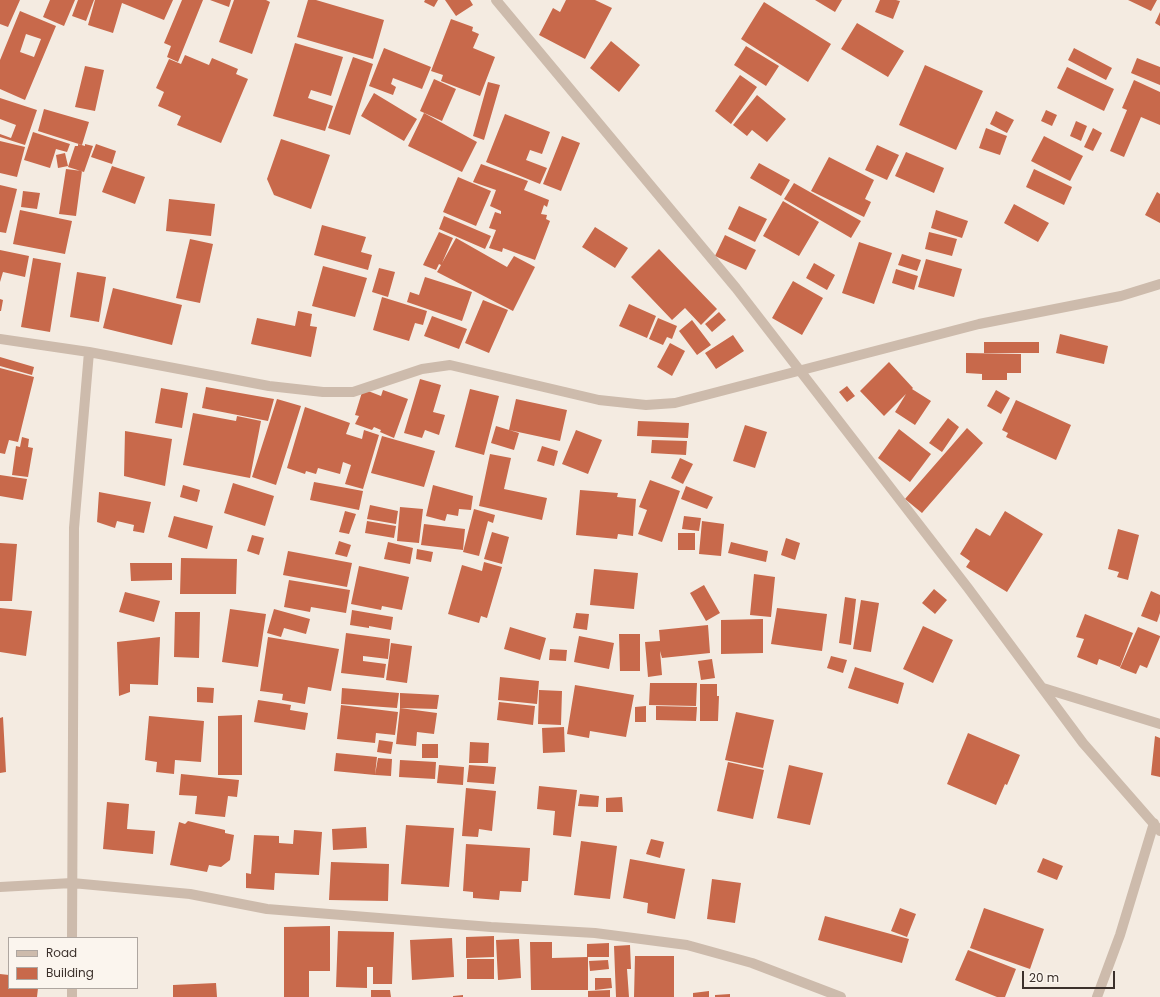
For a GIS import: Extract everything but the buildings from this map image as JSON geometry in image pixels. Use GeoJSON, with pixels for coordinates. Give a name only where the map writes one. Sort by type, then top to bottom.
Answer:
{"type":"FeatureCollection","features":[{"type":"Feature","properties":{"kind":"street"},"geometry":{"type":"LineString","coordinates":[[496,0],[736,288],[968,588],[1083,743],[1157,827],[1097,997]]}},
{"type":"Feature","properties":{"kind":"street"},"geometry":{"type":"LineString","coordinates":[[0,339],[89,352],[269,386],[323,392],[353,392],[422,369],[450,365],[600,400],[646,405],[675,403],[979,324],[1121,296],[1160,284]]}},
{"type":"Feature","properties":{"kind":"street"},"geometry":{"type":"LineString","coordinates":[[72,937],[74,528],[89,352]]}},
{"type":"Feature","properties":{"kind":"street"},"geometry":{"type":"LineString","coordinates":[[1043,688],[1160,724]]}},
{"type":"Feature","properties":{"kind":"street"},"geometry":{"type":"LineString","coordinates":[[0,887],[72,883],[190,894],[267,909],[491,927],[595,933],[687,945],[752,963],[841,997]]}}]}
